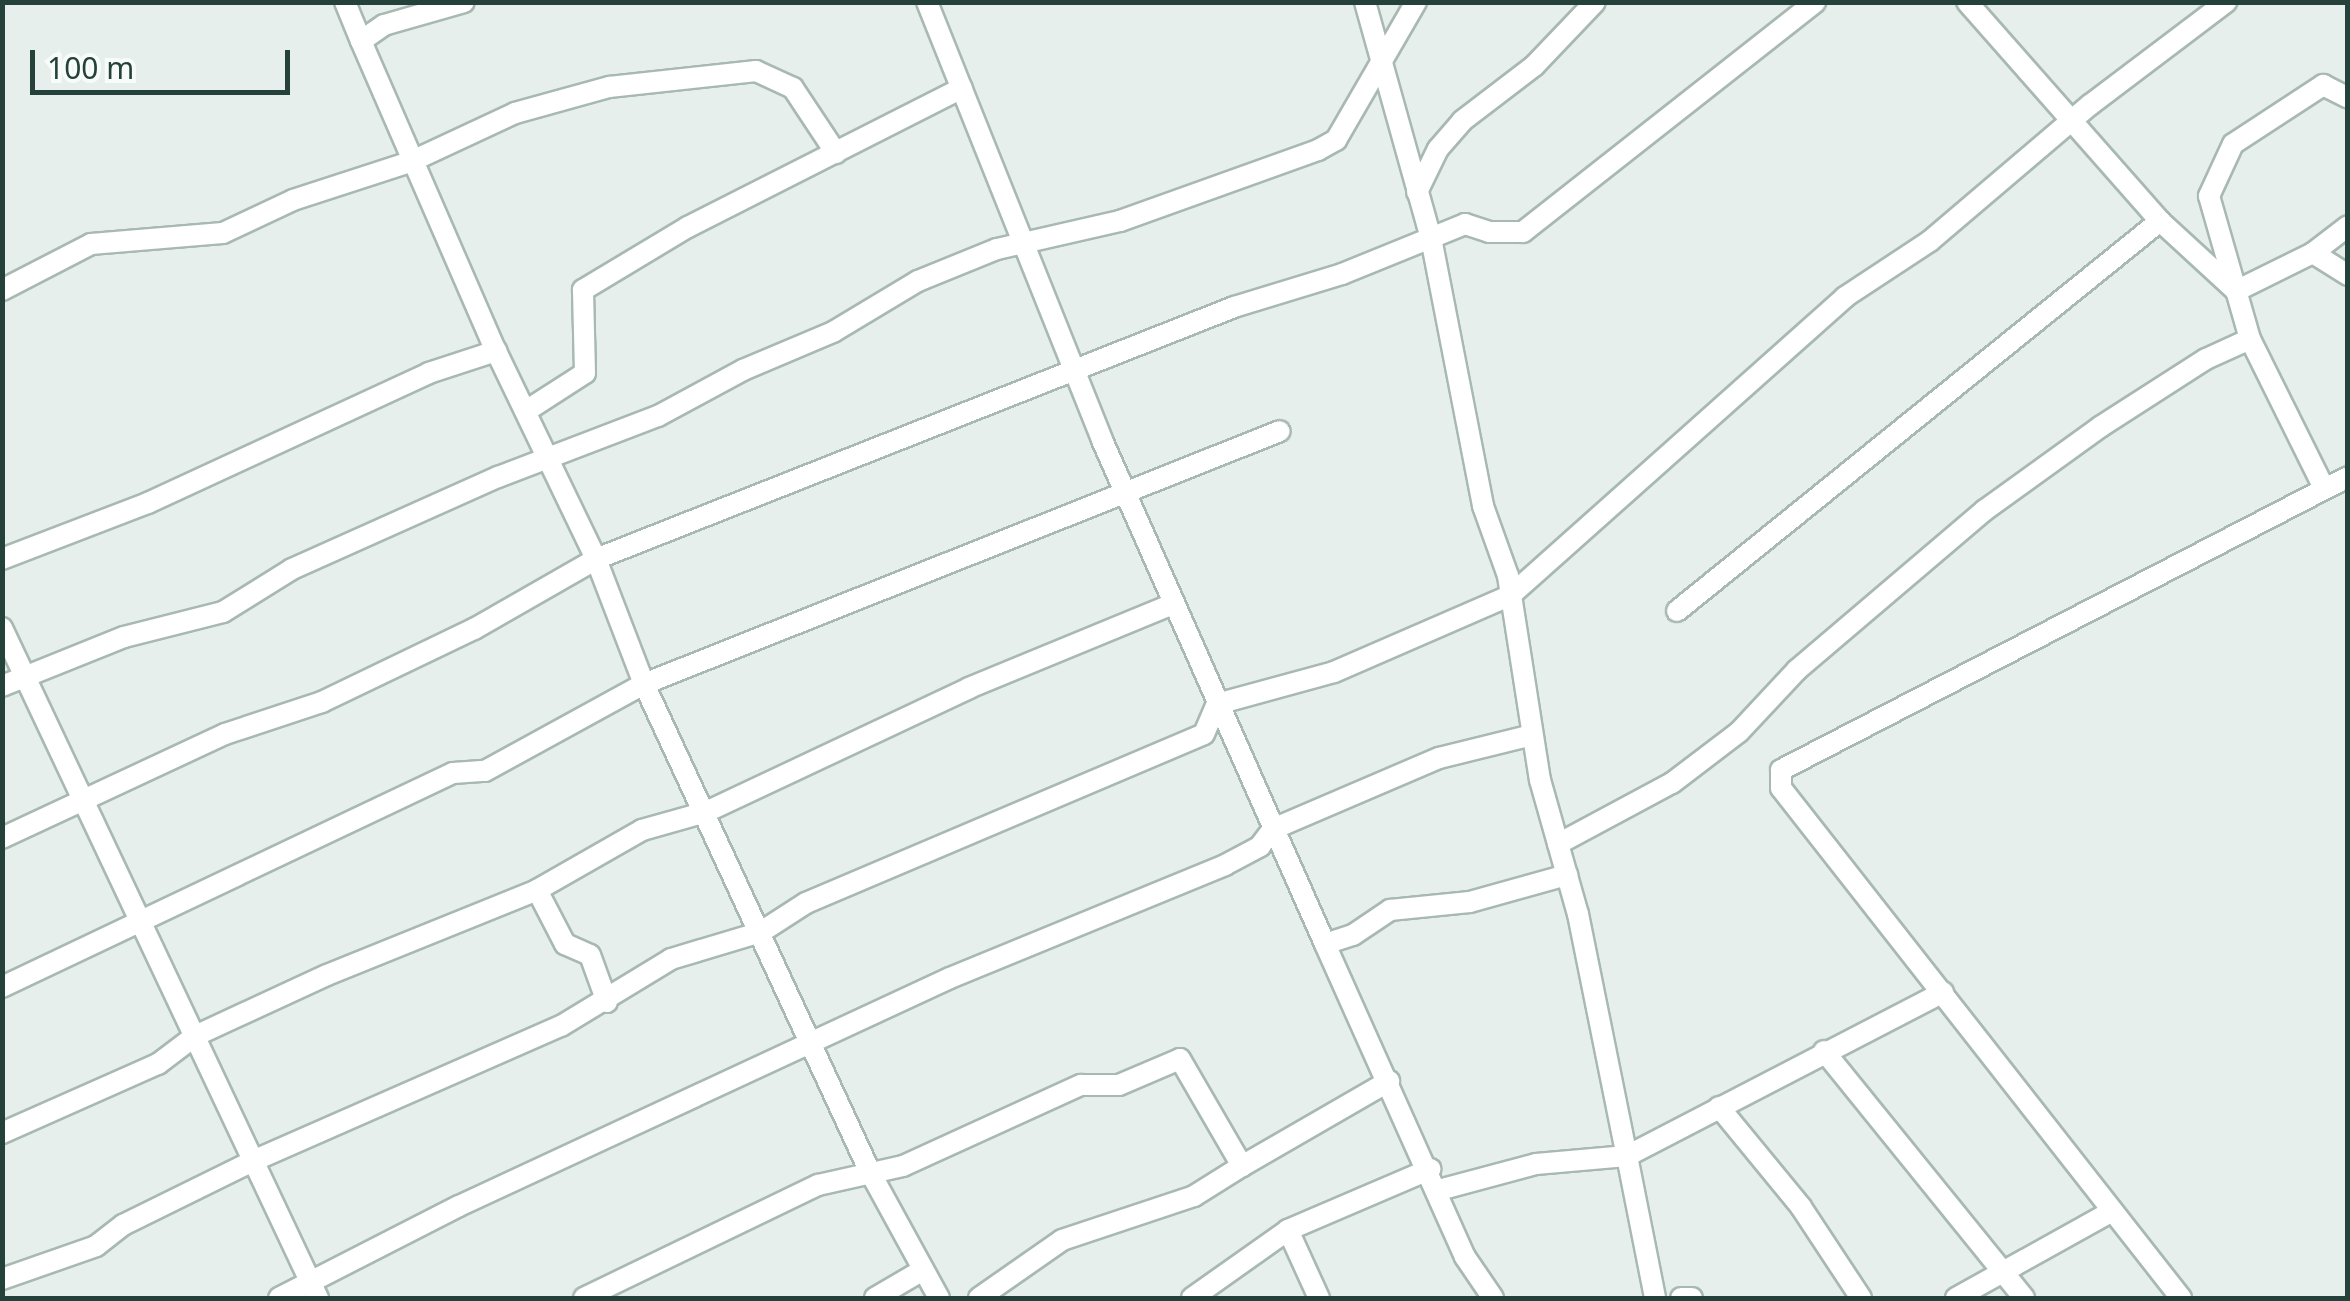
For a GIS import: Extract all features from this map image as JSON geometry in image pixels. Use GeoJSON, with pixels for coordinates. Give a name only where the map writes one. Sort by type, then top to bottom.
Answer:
{"type":"FeatureCollection","features":[{"type":"Feature","properties":{"kind":"street"},"geometry":{"type":"LineString","coordinates":[[344,2],[410,162],[526,410],[545,460],[596,559],[644,684],[870,1172],[939,1298]]}},
{"type":"Feature","properties":{"kind":"street"},"geometry":{"type":"LineString","coordinates":[[361,41],[384,25],[464,2]]}},
{"type":"Feature","properties":{"kind":"street"},"geometry":{"type":"LineString","coordinates":[[927,2],[1074,370],[1217,704],[1362,1035],[1440,1190],[1465,1258],[1493,1298]]}},
{"type":"Feature","properties":{"kind":"street"},"geometry":{"type":"LineString","coordinates":[[1365,2],[1431,238],[1483,506],[1511,594],[1532,735],[1567,875],[1655,1298]]}},
{"type":"Feature","properties":{"kind":"street"},"geometry":{"type":"LineString","coordinates":[[2,686],[124,637],[222,612],[292,569],[658,416],[743,370],[833,332],[918,281],[1025,244],[1120,221],[1318,150],[1336,140],[1383,68],[1390,42],[1416,2]]}},
{"type":"Feature","properties":{"kind":"street"},"geometry":{"type":"LineString","coordinates":[[1417,192],[1438,149],[1462,121],[1534,66],[1596,2]]}},
{"type":"Feature","properties":{"kind":"street"},"geometry":{"type":"LineString","coordinates":[[2,838],[225,734],[322,702],[474,629],[596,559],[1074,370],[1465,224],[1489,232],[1523,232],[1814,2]]}},
{"type":"Feature","properties":{"kind":"street"},"geometry":{"type":"LineString","coordinates":[[1968,2],[2160,220],[2236,290]]}},
{"type":"Feature","properties":{"kind":"street"},"geometry":{"type":"LineString","coordinates":[[1217,704],[1334,672],[1511,594],[1845,297],[1930,242],[2072,122],[2226,2]]}},
{"type":"Feature","properties":{"kind":"street"},"geometry":{"type":"LineString","coordinates":[[2,290],[91,244],[223,234],[292,200],[410,162],[515,113],[609,87],[756,71],[793,88],[836,153]]}},
{"type":"Feature","properties":{"kind":"street"},"geometry":{"type":"LineString","coordinates":[[2324,488],[2250,339],[2210,196],[2232,144],[2323,85],[2348,98]]}},
{"type":"Feature","properties":{"kind":"street"},"geometry":{"type":"LineString","coordinates":[[526,410],[586,373],[583,290],[688,227],[962,88]]}},
{"type":"Feature","properties":{"kind":"street"},"geometry":{"type":"LineString","coordinates":[[1677,611],[2160,220]]}},
{"type":"Feature","properties":{"kind":"street"},"geometry":{"type":"LineString","coordinates":[[2236,290],[2313,253],[2348,226]]}},
{"type":"Feature","properties":{"kind":"street"},"geometry":{"type":"LineString","coordinates":[[2313,253],[2348,275]]}},
{"type":"Feature","properties":{"kind":"street"},"geometry":{"type":"LineString","coordinates":[[1558,844],[1672,783],[1739,732],[1797,670],[1925,558],[2057,458],[2206,359],[2250,339]]}},
{"type":"Feature","properties":{"kind":"street"},"geometry":{"type":"LineString","coordinates":[[2,558],[148,503],[429,373],[496,351]]}},
{"type":"Feature","properties":{"kind":"street"},"geometry":{"type":"LineString","coordinates":[[2,987],[453,773],[485,771],[644,684],[1123,488],[1280,431]]}},
{"type":"Feature","properties":{"kind":"street"},"geometry":{"type":"LineString","coordinates":[[2181,1298],[1782,788],[1782,770],[2348,476]]}},
{"type":"Feature","properties":{"kind":"street"},"geometry":{"type":"LineString","coordinates":[[2,1134],[158,1064],[195,1036],[536,890],[642,830],[706,812],[969,688],[1174,604]]}},
{"type":"Feature","properties":{"kind":"street"},"geometry":{"type":"LineString","coordinates":[[2,628],[315,1291]]}},
{"type":"Feature","properties":{"kind":"street"},"geometry":{"type":"LineString","coordinates":[[2,1278],[96,1246],[123,1225],[253,1161],[607,1002],[670,959],[761,932],[806,903],[1204,734],[1217,704]]}},
{"type":"Feature","properties":{"kind":"street"},"geometry":{"type":"LineString","coordinates":[[279,1298],[315,1291],[459,1206],[811,1043],[1224,865],[1260,846],[1273,829],[1440,758],[1532,735]]}},
{"type":"Feature","properties":{"kind":"street"},"geometry":{"type":"LineString","coordinates":[[1325,944],[1353,935],[1390,910],[1470,902],[1567,875]]}},
{"type":"Feature","properties":{"kind":"street"},"geometry":{"type":"LineString","coordinates":[[536,890],[565,944],[590,955],[607,1002]]}},
{"type":"Feature","properties":{"kind":"street"},"geometry":{"type":"LineString","coordinates":[[1440,1190],[1536,1164],[1626,1156],[1942,992]]}},
{"type":"Feature","properties":{"kind":"street"},"geometry":{"type":"LineString","coordinates":[[1824,1051],[2024,1298]]}},
{"type":"Feature","properties":{"kind":"street"},"geometry":{"type":"LineString","coordinates":[[584,1298],[818,1185],[964,1141],[1058,1092],[1094,1082],[1119,1085],[1180,1059],[1242,1166]]}},
{"type":"Feature","properties":{"kind":"street"},"geometry":{"type":"LineString","coordinates":[[979,1298],[1062,1240],[1194,1196],[1388,1081]]}},
{"type":"Feature","properties":{"kind":"street"},"geometry":{"type":"LineString","coordinates":[[1719,1107],[1801,1206],[1862,1298]]}},
{"type":"Feature","properties":{"kind":"street"},"geometry":{"type":"LineString","coordinates":[[1192,1298],[1288,1230],[1430,1169]]}},
{"type":"Feature","properties":{"kind":"street"},"geometry":{"type":"LineString","coordinates":[[1956,1298],[2112,1211]]}},
{"type":"Feature","properties":{"kind":"street"},"geometry":{"type":"LineString","coordinates":[[1288,1230],[1319,1298]]}},
{"type":"Feature","properties":{"kind":"street"},"geometry":{"type":"LineString","coordinates":[[875,1298],[923,1270]]}},
{"type":"Feature","properties":{"kind":"street"},"geometry":{"type":"LineString","coordinates":[[1681,1298],[1692,1298]]}}]}
